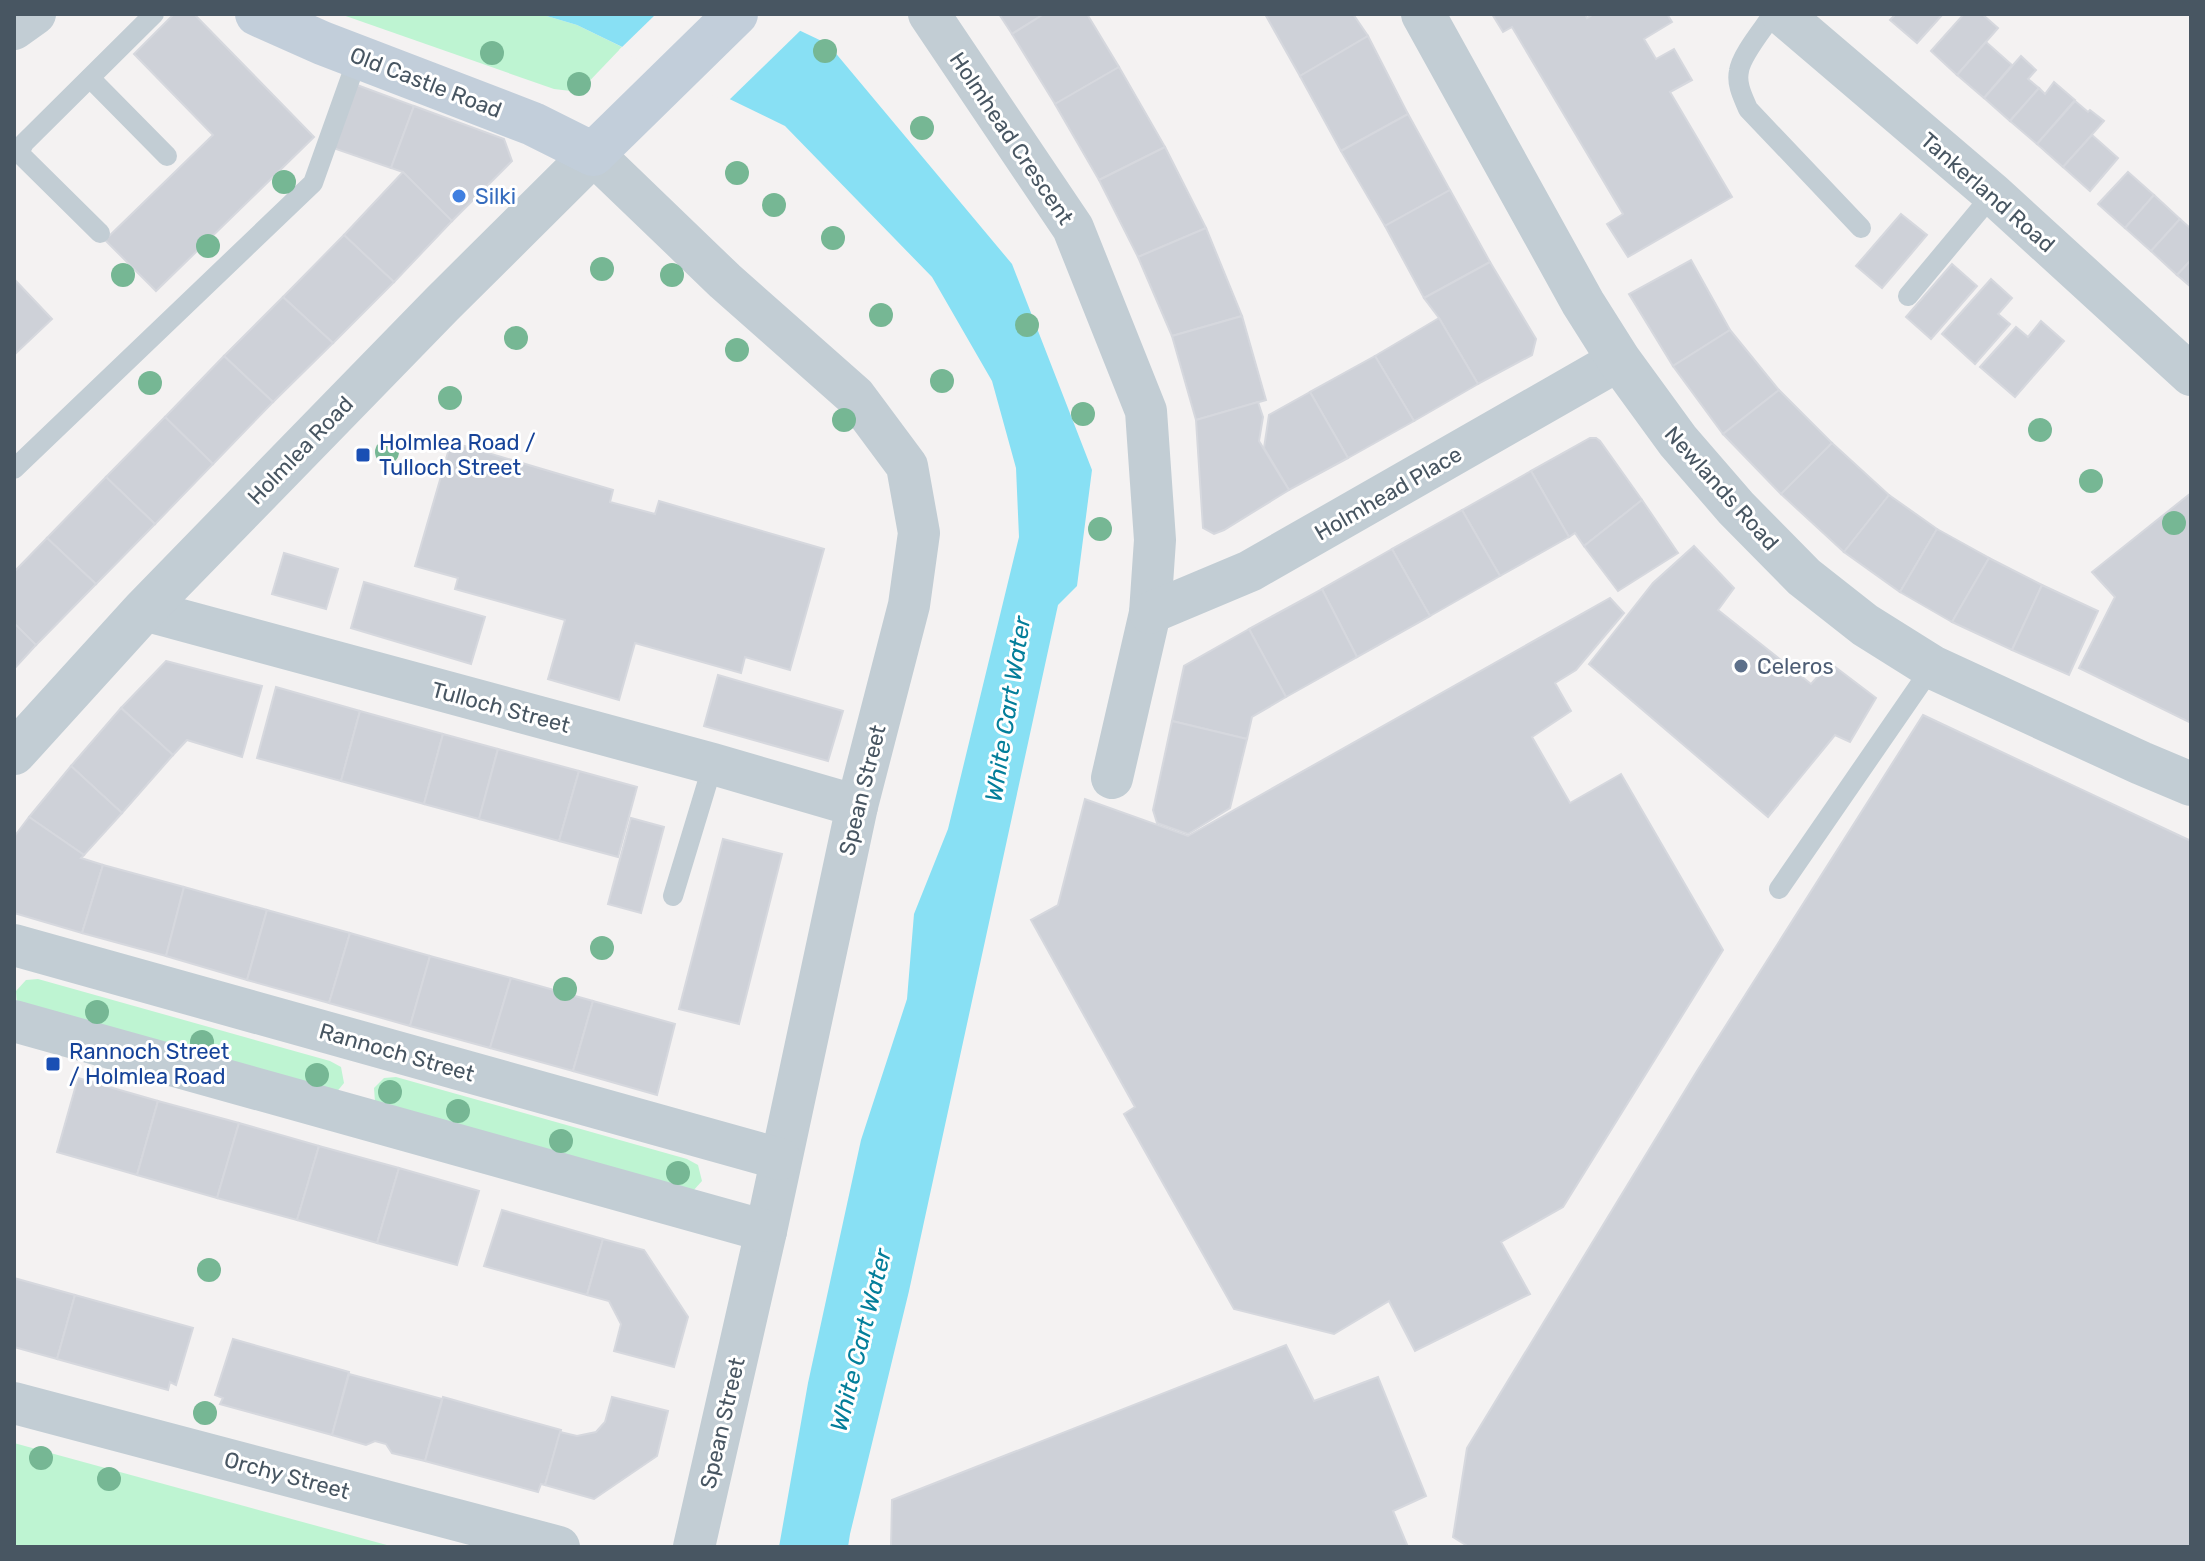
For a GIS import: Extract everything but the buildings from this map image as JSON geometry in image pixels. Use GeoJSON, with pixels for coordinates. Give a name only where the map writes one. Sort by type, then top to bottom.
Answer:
{"type":"FeatureCollection","features":[{"type":"Feature","properties":{"kind":"main road","name":"Old Castle Road"},"geometry":{"type":"LineString","coordinates":[[257,14],[358,57],[533,124],[593,154]]}},
{"type":"Feature","properties":{"kind":"main road"},"geometry":{"type":"LineString","coordinates":[[593,154],[736,14]]}},
{"type":"Feature","properties":{"kind":"street"},"geometry":{"type":"LineString","coordinates":[[14,29],[35,14]]}},
{"type":"Feature","properties":{"kind":"street","name":"Holmhead Crescent"},"geometry":{"type":"LineString","coordinates":[[929,14],[1073,228],[1146,411],[1155,540],[1150,613],[1112,778]]}},
{"type":"Feature","properties":{"kind":"street","name":"Newlands Road"},"geometry":{"type":"LineString","coordinates":[[1423,14],[1583,303],[1619,360],[1678,441],[1736,508],[1804,577],[1865,625],[1932,667],[2191,784]]}},
{"type":"Feature","properties":{"kind":"street","name":"Tankerland Road"},"geometry":{"type":"LineString","coordinates":[[1782,14],[1993,194],[2191,375]]}},
{"type":"Feature","properties":{"kind":"street","name":"Holmlea Road"},"geometry":{"type":"LineString","coordinates":[[14,753],[144,610],[593,154]]}},
{"type":"Feature","properties":{"kind":"street","name":"Spean Street"},"geometry":{"type":"LineString","coordinates":[[593,154],[725,281],[855,396],[907,466],[919,533],[909,605],[857,806],[766,1231],[694,1547]]}},
{"type":"Feature","properties":{"kind":"street","name":"Holmhead Place"},"geometry":{"type":"LineString","coordinates":[[1150,613],[1250,571],[1619,360]]}},
{"type":"Feature","properties":{"kind":"street","name":"Tulloch Street"},"geometry":{"type":"LineString","coordinates":[[144,610],[857,806]]}},
{"type":"Feature","properties":{"kind":"street","name":"Rannoch Street"},"geometry":{"type":"LineString","coordinates":[[14,945],[780,1159]]}},
{"type":"Feature","properties":{"kind":"street"},"geometry":{"type":"LineString","coordinates":[[14,1021],[766,1231]]}},
{"type":"Feature","properties":{"kind":"street","name":"Orchy Street"},"geometry":{"type":"LineString","coordinates":[[14,1403],[559,1547]]}},
{"type":"Feature","properties":{"kind":"lane"},"geometry":{"type":"LineString","coordinates":[[100,233],[19,153],[24,143],[154,14]]}},
{"type":"Feature","properties":{"kind":"lane"},"geometry":{"type":"LineString","coordinates":[[1773,14],[1738,70],[1740,91],[1748,109],[1861,228]]}},
{"type":"Feature","properties":{"kind":"lane"},"geometry":{"type":"LineString","coordinates":[[14,469],[313,183],[358,57]]}},
{"type":"Feature","properties":{"kind":"lane"},"geometry":{"type":"LineString","coordinates":[[90,78],[167,156]]}},
{"type":"Feature","properties":{"kind":"lane"},"geometry":{"type":"LineString","coordinates":[[1908,296],[1993,194]]}},
{"type":"Feature","properties":{"kind":"lane"},"geometry":{"type":"LineString","coordinates":[[1779,889],[1932,667]]}},
{"type":"Feature","properties":{"kind":"lane"},"geometry":{"type":"LineString","coordinates":[[673,896],[713,764]]}},
{"type":"Feature","properties":{"kind":"green space"},"geometry":{"type":"Polygon","coordinates":[[[340,14],[540,14],[577,25],[622,47],[579,92],[554,89],[340,14]]]}},
{"type":"Feature","properties":{"kind":"green space"},"geometry":{"type":"Polygon","coordinates":[[[38,979],[330,1061],[341,1067],[344,1083],[335,1094],[17,1004],[16,991],[26,980],[38,979]]]}},
{"type":"Feature","properties":{"kind":"green space"},"geometry":{"type":"Polygon","coordinates":[[[396,1077],[687,1159],[698,1165],[702,1181],[692,1192],[375,1102],[374,1088],[384,1078],[396,1077]]]}},
{"type":"Feature","properties":{"kind":"green space"},"geometry":{"type":"Polygon","coordinates":[[[14,1443],[394,1547],[14,1547],[14,1443]]]}},
{"type":"Feature","properties":{"kind":"water","name":"White Cart Water"},"geometry":{"type":"Polygon","coordinates":[[[540,14],[765,14],[828,44],[1012,264],[1092,470],[1077,586],[1058,605],[909,1291],[848,1547],[779,1547],[808,1383],[861,1140],[907,999],[914,914],[948,829],[1019,537],[1016,468],[992,381],[932,277],[785,126],[577,25],[540,14]]]}},
{"type":"Feature","properties":{"kind":"pier"},"geometry":{"type":"Polygon","coordinates":[[[656,14],[774,14],[803,28],[727,102],[619,50],[656,14]]]}},
{"type":"Feature","properties":{"kind":"place","name":"Silki"},"geometry":{"type":"Point","coordinates":[459,196]}},
{"type":"Feature","properties":{"kind":"place","name":"Holmlea Road / Tulloch Street"},"geometry":{"type":"Point","coordinates":[363,455]}},
{"type":"Feature","properties":{"kind":"place","name":"Celeros"},"geometry":{"type":"Point","coordinates":[1741,666]}},
{"type":"Feature","properties":{"kind":"place","name":"Rannoch Street / Holmlea Road"},"geometry":{"type":"Point","coordinates":[53,1064]}}]}
